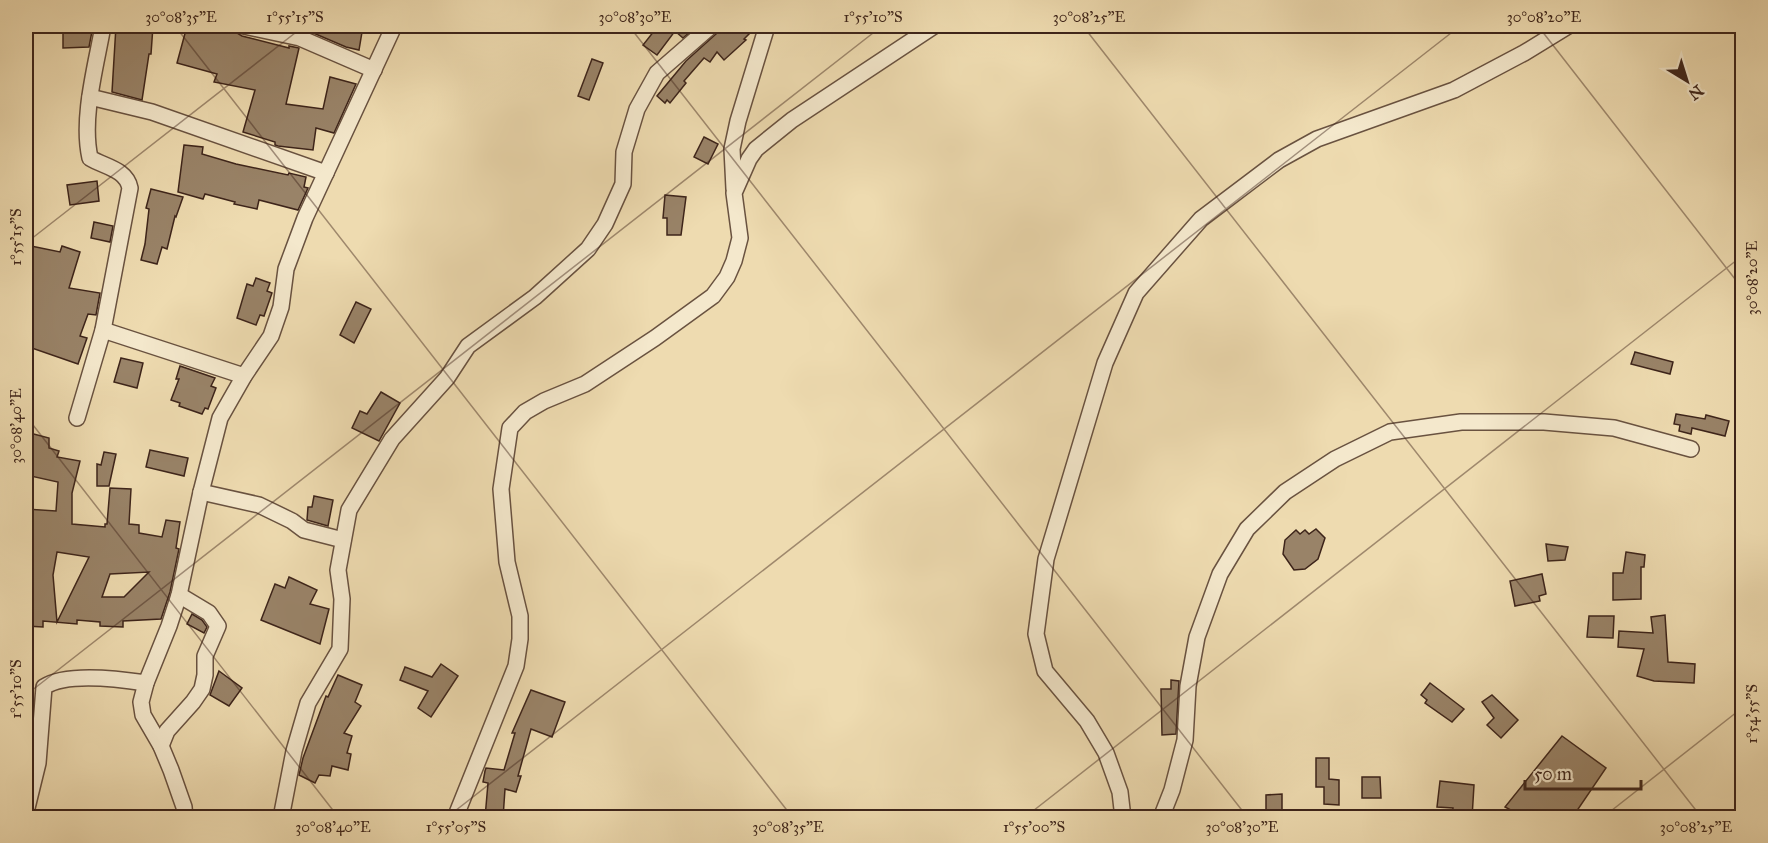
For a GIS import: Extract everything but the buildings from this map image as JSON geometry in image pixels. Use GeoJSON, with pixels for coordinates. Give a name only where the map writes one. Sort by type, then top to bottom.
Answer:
{"type":"FeatureCollection","features":[{"type":"Feature","properties":{"kind":"street"},"geometry":{"type":"LineString","coordinates":[[77,418],[103,330],[130,188],[129,180],[123,174],[90,158],[87,144],[90,97],[104,26]]}},
{"type":"Feature","properties":{"kind":"street"},"geometry":{"type":"LineString","coordinates":[[244,26],[300,38],[374,70]]}},
{"type":"Feature","properties":{"kind":"street"},"geometry":{"type":"LineString","coordinates":[[185,818],[184,807],[161,746],[143,714],[141,702],[146,683],[179,595],[201,492],[220,418],[244,376],[271,336],[281,307],[286,269],[305,218],[394,26]]}},
{"type":"Feature","properties":{"kind":"street"},"geometry":{"type":"LineString","coordinates":[[281,818],[294,751],[308,703],[340,649],[342,599],[338,570],[349,510],[392,439],[447,378],[468,346],[535,297],[588,249],[605,224],[623,184],[624,152],[637,109],[657,74],[711,26]]}},
{"type":"Feature","properties":{"kind":"street"},"geometry":{"type":"LineString","coordinates":[[455,818],[516,666],[520,639],[520,616],[507,562],[501,489],[510,428],[525,412],[544,400],[585,384],[655,338],[713,296],[728,277],[740,238],[734,193],[732,148],[767,26]]}},
{"type":"Feature","properties":{"kind":"street"},"geometry":{"type":"LineString","coordinates":[[734,193],[756,149],[792,120],[934,26]]}},
{"type":"Feature","properties":{"kind":"street"},"geometry":{"type":"LineString","coordinates":[[1123,818],[1120,792],[1106,753],[1087,721],[1045,671],[1036,634],[1046,559],[1105,363],[1136,293],[1201,219],[1279,160],[1317,139],[1454,90],[1524,53],[1568,26]]}},
{"type":"Feature","properties":{"kind":"street"},"geometry":{"type":"LineString","coordinates":[[90,97],[152,112],[326,173]]}},
{"type":"Feature","properties":{"kind":"street"},"geometry":{"type":"LineString","coordinates":[[103,330],[244,376]]}},
{"type":"Feature","properties":{"kind":"street"},"geometry":{"type":"LineString","coordinates":[[1161,818],[1172,790],[1185,740],[1188,686],[1197,637],[1220,574],[1247,529],[1285,492],[1335,459],[1390,432],[1461,422],[1544,422],[1614,428],[1691,448]]}},
{"type":"Feature","properties":{"kind":"street"},"geometry":{"type":"LineString","coordinates":[[201,492],[259,505],[292,521],[304,530],[343,540]]}},
{"type":"Feature","properties":{"kind":"street"},"geometry":{"type":"LineString","coordinates":[[161,746],[167,732],[202,689],[205,656],[218,626],[209,613],[179,595]]}},
{"type":"Feature","properties":{"kind":"street"},"geometry":{"type":"LineString","coordinates":[[26,812],[38,764],[44,687],[52,681],[96,678],[146,683]]}}]}
